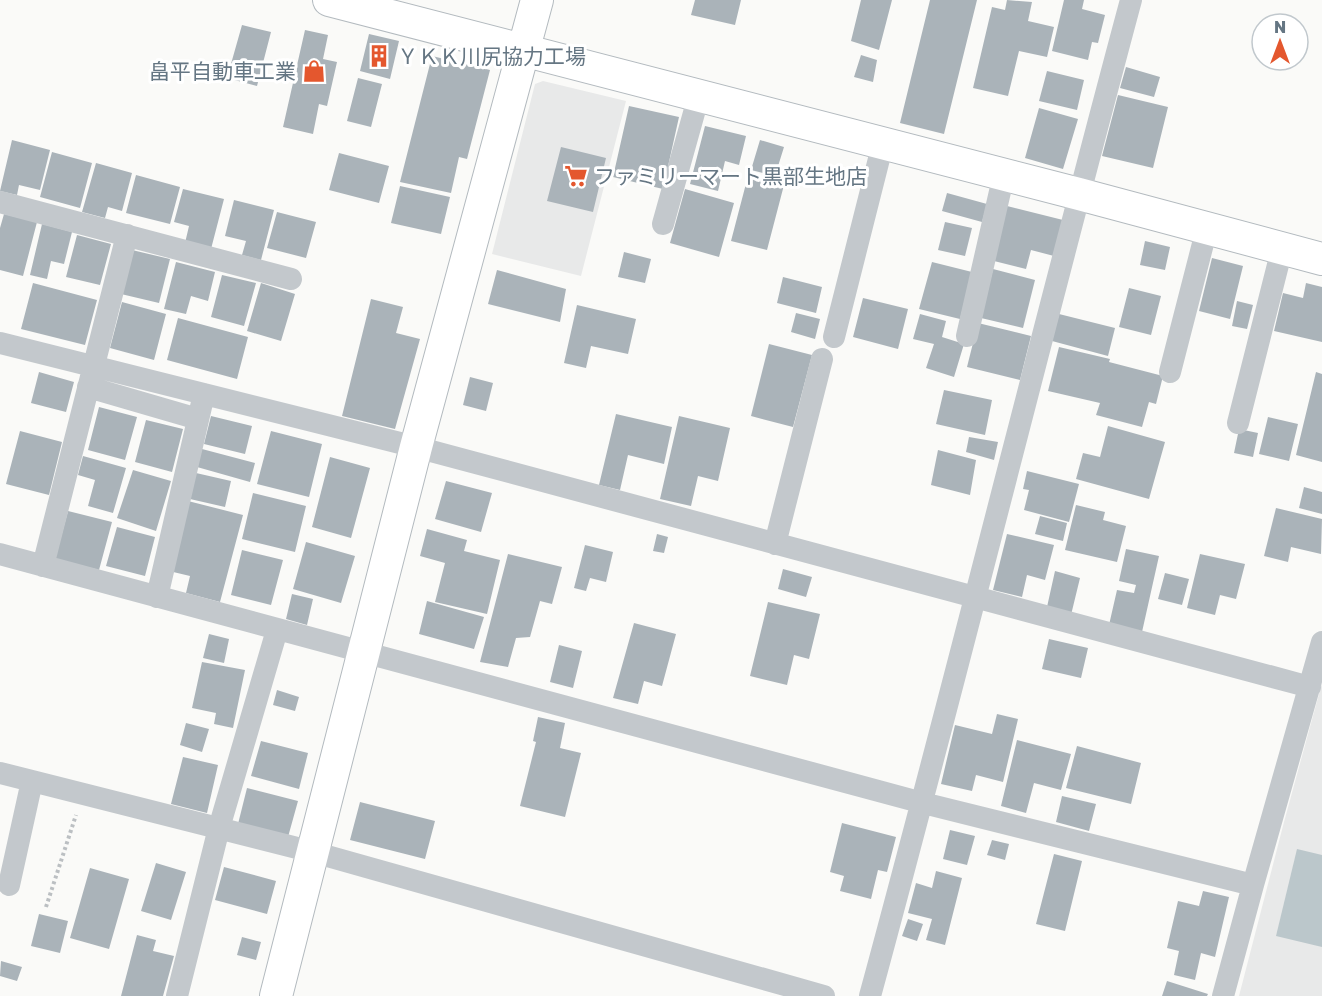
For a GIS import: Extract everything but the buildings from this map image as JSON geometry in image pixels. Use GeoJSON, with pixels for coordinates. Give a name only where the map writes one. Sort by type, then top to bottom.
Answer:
{"type":"FeatureCollection","features":[{"type":"Feature","properties":{"kind":"street"},"geometry":{"type":"LineString","coordinates":[[329,0],[1004,174],[1322,260]]}},
{"type":"Feature","properties":{"kind":"street"},"geometry":{"type":"LineString","coordinates":[[276,996],[416,447],[537,0]]}},
{"type":"Feature","properties":{"kind":"street"},"geometry":{"type":"LineString","coordinates":[[870,996],[923,803],[1131,0]]}},
{"type":"Feature","properties":{"kind":"street"},"geometry":{"type":"LineString","coordinates":[[663,224],[699,95]]}},
{"type":"Feature","properties":{"kind":"street"},"geometry":{"type":"LineString","coordinates":[[834,337],[883,143]]}},
{"type":"Feature","properties":{"kind":"street"},"geometry":{"type":"LineString","coordinates":[[967,336],[1004,174]]}},
{"type":"Feature","properties":{"kind":"street"},"geometry":{"type":"LineString","coordinates":[[0,202],[291,279]]}},
{"type":"Feature","properties":{"kind":"street"},"geometry":{"type":"LineString","coordinates":[[1170,372],[1207,228]]}},
{"type":"Feature","properties":{"kind":"street"},"geometry":{"type":"LineString","coordinates":[[43,566],[127,235]]}},
{"type":"Feature","properties":{"kind":"street"},"geometry":{"type":"LineString","coordinates":[[1238,423],[1282,249]]}},
{"type":"Feature","properties":{"kind":"street"},"geometry":{"type":"LineString","coordinates":[[0,343],[198,419]]}},
{"type":"Feature","properties":{"kind":"street"},"geometry":{"type":"LineString","coordinates":[[775,544],[822,359]]}},
{"type":"Feature","properties":{"kind":"street"},"geometry":{"type":"LineString","coordinates":[[91,377],[204,394],[416,447],[1310,687]]}},
{"type":"Feature","properties":{"kind":"street"},"geometry":{"type":"LineString","coordinates":[[157,597],[204,394]]}},
{"type":"Feature","properties":{"kind":"street"},"geometry":{"type":"LineString","coordinates":[[0,554],[923,803],[1253,885]]}},
{"type":"Feature","properties":{"kind":"street"},"geometry":{"type":"LineString","coordinates":[[177,996],[219,828],[277,630]]}},
{"type":"Feature","properties":{"kind":"street"},"geometry":{"type":"LineString","coordinates":[[1223,996],[1322,642]]}},
{"type":"Feature","properties":{"kind":"street"},"geometry":{"type":"LineString","coordinates":[[0,773],[313,852],[824,996]]}},
{"type":"Feature","properties":{"kind":"street"},"geometry":{"type":"LineString","coordinates":[[9,885],[32,781]]}},
{"type":"Feature","properties":{"kind":"path"},"geometry":{"type":"LineString","coordinates":[[46,907],[83,794]]}},
{"type":"Feature","properties":{"kind":"shaded area"},"geometry":{"type":"Polygon","coordinates":[[[543,81],[626,101],[581,276],[492,254],[535,84],[543,81]]]}},
{"type":"Feature","properties":{"kind":"shaded area"},"geometry":{"type":"Polygon","coordinates":[[[1322,683],[1322,996],[1239,996],[1284,822],[1322,683]]]}},
{"type":"Feature","properties":{"kind":"shaded area"},"geometry":{"type":"Polygon","coordinates":[[[1297,849],[1322,855],[1322,947],[1276,936],[1297,849]]]}},
{"type":"Feature","properties":{"kind":"place","name":"ＹＫＫ川尻協力工場"},"geometry":{"type":"Point","coordinates":[379,56]}},
{"type":"Feature","properties":{"kind":"place","name":"畠平自動車工業"},"geometry":{"type":"Point","coordinates":[314,71]}},
{"type":"Feature","properties":{"kind":"place","name":"ファミリーマート黒部生地店"},"geometry":{"type":"Point","coordinates":[576,176]}}]}
